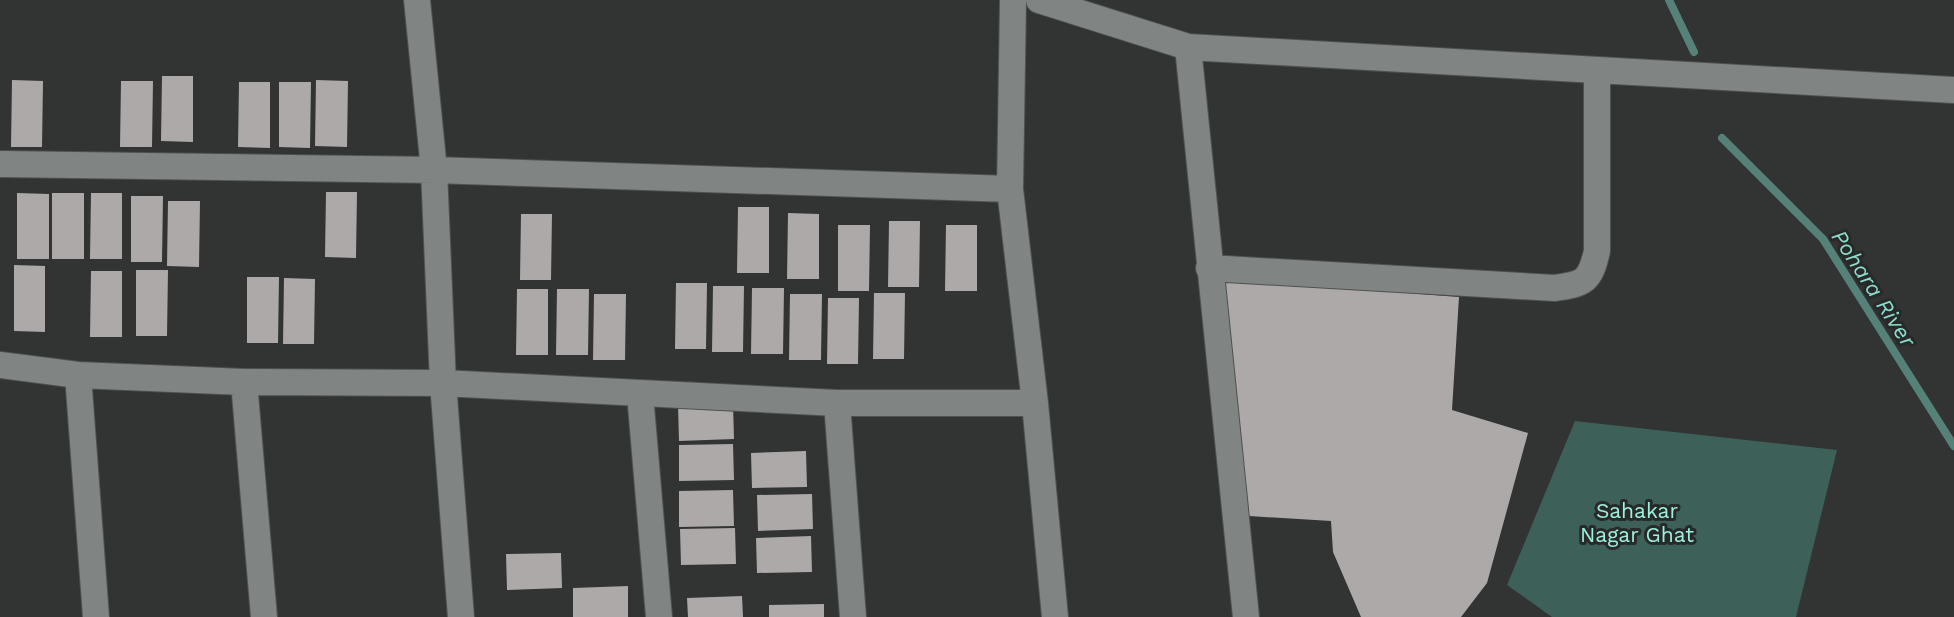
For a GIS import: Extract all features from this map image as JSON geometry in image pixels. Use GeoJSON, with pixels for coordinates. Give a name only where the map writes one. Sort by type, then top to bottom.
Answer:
{"type":"FeatureCollection","features":[{"type":"Feature","properties":{"kind":"street"},"geometry":{"type":"LineString","coordinates":[[417,0],[434,170],[443,383],[461,617]]}},
{"type":"Feature","properties":{"kind":"street"},"geometry":{"type":"LineString","coordinates":[[1013,0],[1010,189],[1035,403],[1055,617]]}},
{"type":"Feature","properties":{"kind":"street"},"geometry":{"type":"LineString","coordinates":[[1038,0],[1188,47],[1954,90]]}},
{"type":"Feature","properties":{"kind":"street"},"geometry":{"type":"LineString","coordinates":[[1188,47],[1246,617]]}},
{"type":"Feature","properties":{"kind":"street"},"geometry":{"type":"LineString","coordinates":[[1209,268],[1554,288],[1578,285],[1592,272],[1597,251],[1598,70]]}},
{"type":"Feature","properties":{"kind":"street"},"geometry":{"type":"LineString","coordinates":[[0,164],[434,170],[1010,189]]}},
{"type":"Feature","properties":{"kind":"street"},"geometry":{"type":"LineString","coordinates":[[0,365],[78,375],[244,382],[443,383],[837,403],[1035,403]]}},
{"type":"Feature","properties":{"kind":"street"},"geometry":{"type":"LineString","coordinates":[[78,375],[96,617]]}},
{"type":"Feature","properties":{"kind":"street"},"geometry":{"type":"LineString","coordinates":[[244,382],[264,617]]}},
{"type":"Feature","properties":{"kind":"street"},"geometry":{"type":"LineString","coordinates":[[640,394],[659,617]]}},
{"type":"Feature","properties":{"kind":"street"},"geometry":{"type":"LineString","coordinates":[[837,403],[853,617]]}},
{"type":"Feature","properties":{"kind":"green space","name":"Sahakar Nagar Ghat"},"geometry":{"type":"Polygon","coordinates":[[[1575,421],[1837,450],[1796,617],[1552,617],[1507,585],[1575,421]]]}},
{"type":"Feature","properties":{"kind":"building"},"geometry":{"type":"Polygon","coordinates":[[[162,76],[193,76],[193,142],[161,141],[162,76]]]}},
{"type":"Feature","properties":{"kind":"building"},"geometry":{"type":"Polygon","coordinates":[[[12,80],[43,81],[42,147],[11,147],[12,80]]]}},
{"type":"Feature","properties":{"kind":"building"},"geometry":{"type":"Polygon","coordinates":[[[316,80],[348,81],[347,147],[315,146],[316,80]]]}},
{"type":"Feature","properties":{"kind":"building"},"geometry":{"type":"Polygon","coordinates":[[[121,81],[153,81],[152,147],[120,147],[121,81]]]}},
{"type":"Feature","properties":{"kind":"building"},"geometry":{"type":"Polygon","coordinates":[[[239,82],[270,82],[270,148],[238,147],[239,82]]]}},
{"type":"Feature","properties":{"kind":"building"},"geometry":{"type":"Polygon","coordinates":[[[279,82],[311,82],[310,148],[279,147],[279,82]]]}},
{"type":"Feature","properties":{"kind":"building"},"geometry":{"type":"Polygon","coordinates":[[[326,192],[357,192],[356,258],[325,257],[326,192]]]}},
{"type":"Feature","properties":{"kind":"building"},"geometry":{"type":"Polygon","coordinates":[[[17,193],[49,194],[49,259],[17,259],[17,193]]]}},
{"type":"Feature","properties":{"kind":"building"},"geometry":{"type":"Polygon","coordinates":[[[52,193],[84,193],[84,259],[52,259],[52,193]]]}},
{"type":"Feature","properties":{"kind":"building"},"geometry":{"type":"Polygon","coordinates":[[[91,193],[122,193],[122,259],[90,259],[91,193]]]}},
{"type":"Feature","properties":{"kind":"building"},"geometry":{"type":"Polygon","coordinates":[[[131,196],[163,196],[162,262],[131,262],[131,196]]]}},
{"type":"Feature","properties":{"kind":"building"},"geometry":{"type":"Polygon","coordinates":[[[168,201],[200,201],[199,267],[167,266],[168,201]]]}},
{"type":"Feature","properties":{"kind":"building"},"geometry":{"type":"Polygon","coordinates":[[[738,207],[769,207],[769,273],[737,273],[738,207]]]}},
{"type":"Feature","properties":{"kind":"building"},"geometry":{"type":"Polygon","coordinates":[[[788,213],[819,214],[819,279],[787,279],[788,213]]]}},
{"type":"Feature","properties":{"kind":"building"},"geometry":{"type":"Polygon","coordinates":[[[521,214],[552,214],[551,280],[520,280],[521,214]]]}},
{"type":"Feature","properties":{"kind":"building"},"geometry":{"type":"Polygon","coordinates":[[[889,221],[920,221],[919,287],[888,287],[889,221]]]}},
{"type":"Feature","properties":{"kind":"building"},"geometry":{"type":"Polygon","coordinates":[[[838,225],[870,225],[869,291],[838,291],[838,225]]]}},
{"type":"Feature","properties":{"kind":"building"},"geometry":{"type":"Polygon","coordinates":[[[946,225],[977,225],[977,291],[945,291],[946,225]]]}},
{"type":"Feature","properties":{"kind":"building"},"geometry":{"type":"Polygon","coordinates":[[[14,265],[45,266],[45,332],[14,331],[14,265]]]}},
{"type":"Feature","properties":{"kind":"building"},"geometry":{"type":"Polygon","coordinates":[[[136,270],[168,270],[167,336],[136,336],[136,270]]]}},
{"type":"Feature","properties":{"kind":"building"},"geometry":{"type":"Polygon","coordinates":[[[91,271],[122,271],[122,337],[90,337],[91,271]]]}},
{"type":"Feature","properties":{"kind":"building"},"geometry":{"type":"Polygon","coordinates":[[[247,277],[279,277],[278,343],[247,343],[247,277]]]}},
{"type":"Feature","properties":{"kind":"building"},"geometry":{"type":"Polygon","coordinates":[[[284,278],[315,279],[314,344],[283,344],[284,278]]]}},
{"type":"Feature","properties":{"kind":"building"},"geometry":{"type":"Polygon","coordinates":[[[1224,279],[1459,297],[1452,410],[1528,433],[1487,583],[1461,617],[1361,617],[1333,552],[1331,521],[1249,516],[1224,279]]]}},
{"type":"Feature","properties":{"kind":"building"},"geometry":{"type":"Polygon","coordinates":[[[676,283],[707,283],[706,349],[675,349],[676,283]]]}},
{"type":"Feature","properties":{"kind":"building"},"geometry":{"type":"Polygon","coordinates":[[[713,286],[744,286],[743,352],[712,352],[713,286]]]}},
{"type":"Feature","properties":{"kind":"building"},"geometry":{"type":"Polygon","coordinates":[[[752,288],[784,288],[783,354],[751,354],[752,288]]]}},
{"type":"Feature","properties":{"kind":"building"},"geometry":{"type":"Polygon","coordinates":[[[517,289],[548,289],[548,355],[516,355],[517,289]]]}},
{"type":"Feature","properties":{"kind":"building"},"geometry":{"type":"Polygon","coordinates":[[[557,289],[589,289],[588,355],[556,355],[557,289]]]}},
{"type":"Feature","properties":{"kind":"building"},"geometry":{"type":"Polygon","coordinates":[[[874,293],[905,293],[904,359],[873,359],[874,293]]]}},
{"type":"Feature","properties":{"kind":"building"},"geometry":{"type":"Polygon","coordinates":[[[594,294],[626,294],[625,360],[593,360],[594,294]]]}},
{"type":"Feature","properties":{"kind":"building"},"geometry":{"type":"Polygon","coordinates":[[[790,294],[822,294],[821,360],[789,360],[790,294]]]}},
{"type":"Feature","properties":{"kind":"building"},"geometry":{"type":"Polygon","coordinates":[[[828,298],[859,298],[858,364],[827,364],[828,298]]]}},
{"type":"Feature","properties":{"kind":"building"},"geometry":{"type":"Polygon","coordinates":[[[733,403],[734,439],[679,441],[678,405],[733,403]]]}},
{"type":"Feature","properties":{"kind":"building"},"geometry":{"type":"Polygon","coordinates":[[[733,444],[734,480],[679,481],[679,445],[733,444]]]}},
{"type":"Feature","properties":{"kind":"building"},"geometry":{"type":"Polygon","coordinates":[[[806,451],[807,487],[752,488],[751,453],[806,451]]]}},
{"type":"Feature","properties":{"kind":"building"},"geometry":{"type":"Polygon","coordinates":[[[733,490],[734,526],[679,527],[679,491],[733,490]]]}},
{"type":"Feature","properties":{"kind":"building"},"geometry":{"type":"Polygon","coordinates":[[[812,494],[813,529],[758,531],[757,495],[812,494]]]}},
{"type":"Feature","properties":{"kind":"building"},"geometry":{"type":"Polygon","coordinates":[[[735,528],[736,564],[681,565],[680,529],[735,528]]]}},
{"type":"Feature","properties":{"kind":"building"},"geometry":{"type":"Polygon","coordinates":[[[811,536],[812,572],[757,573],[756,538],[811,536]]]}},
{"type":"Feature","properties":{"kind":"building"},"geometry":{"type":"Polygon","coordinates":[[[561,553],[562,588],[507,590],[506,554],[561,553]]]}},
{"type":"Feature","properties":{"kind":"building"},"geometry":{"type":"Polygon","coordinates":[[[628,586],[628,617],[573,617],[573,588],[628,586]]]}},
{"type":"Feature","properties":{"kind":"building"},"geometry":{"type":"Polygon","coordinates":[[[742,596],[743,617],[688,617],[687,598],[742,596]]]}},
{"type":"Feature","properties":{"kind":"building"},"geometry":{"type":"Polygon","coordinates":[[[824,604],[824,617],[769,617],[769,605],[824,604]]]}},
{"type":"Feature","properties":{"kind":"waterway"},"geometry":{"type":"LineString","coordinates":[[1669,0],[1694,52]]}},
{"type":"Feature","properties":{"kind":"waterway","name":"Pohara River"},"geometry":{"type":"LineString","coordinates":[[1722,138],[1823,239],[1954,446]]}}]}
